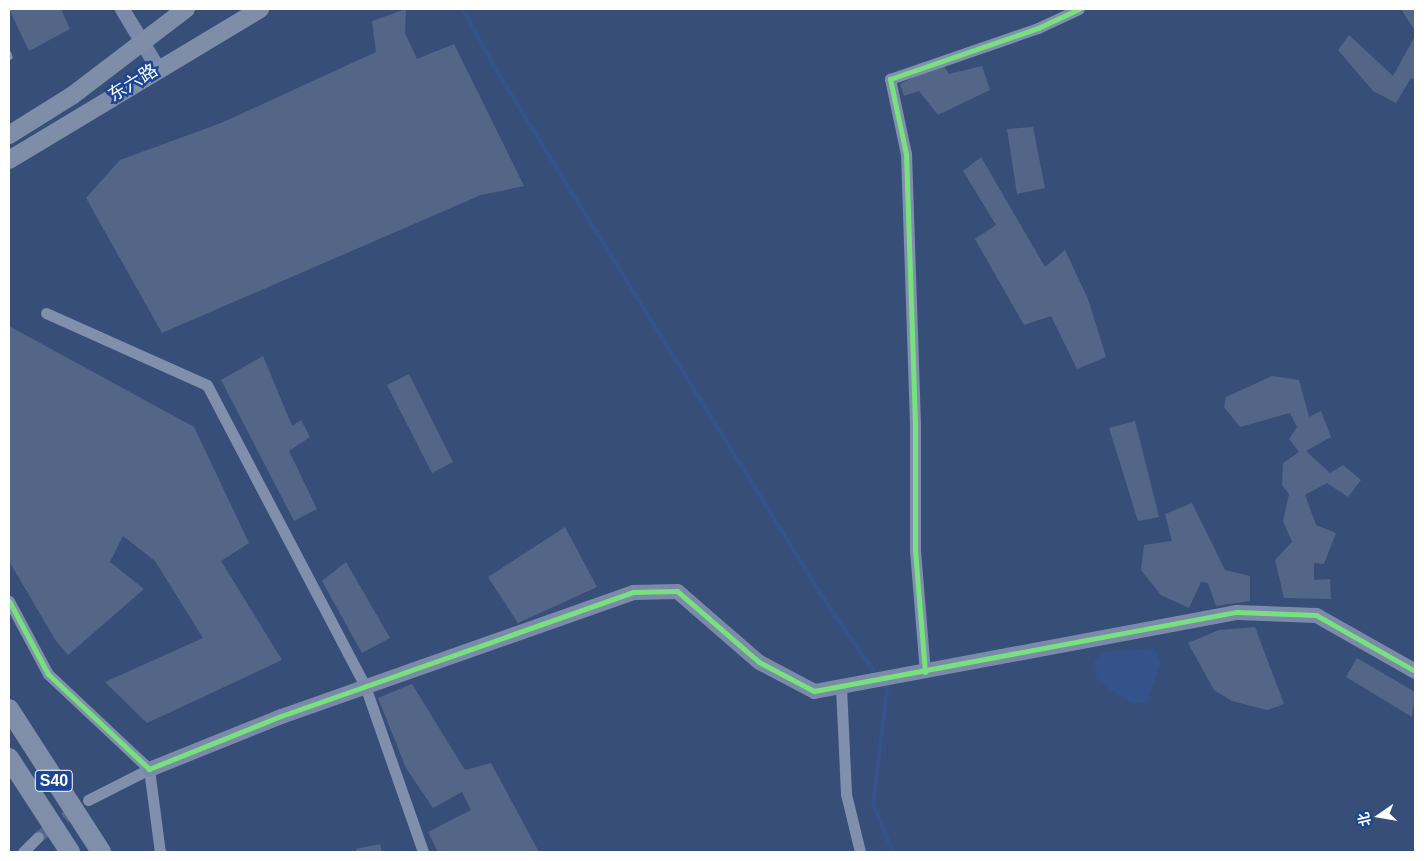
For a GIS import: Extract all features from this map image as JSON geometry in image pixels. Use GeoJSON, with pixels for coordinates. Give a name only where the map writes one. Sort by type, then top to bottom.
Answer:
{"type":"FeatureCollection","features":[{"type":"Feature","properties":{"kind":"highway","name":"S40"},"geometry":{"type":"LineString","coordinates":[[9,709],[101,852]]}},
{"type":"Feature","properties":{"kind":"highway","name":"S40"},"geometry":{"type":"LineString","coordinates":[[9,758],[70,852]]}},
{"type":"Feature","properties":{"kind":"main road","name":"东六路"},"geometry":{"type":"LineString","coordinates":[[9,135],[73,94],[142,40],[186,9]]}},
{"type":"Feature","properties":{"kind":"main road","name":"东六路"},"geometry":{"type":"LineString","coordinates":[[9,160],[157,68],[260,9]]}},
{"type":"Feature","properties":{"kind":"street"},"geometry":{"type":"LineString","coordinates":[[122,9],[157,68]]}},
{"type":"Feature","properties":{"kind":"street"},"geometry":{"type":"LineString","coordinates":[[925,672],[915,550],[906,154],[890,80],[1038,28],[1078,9]]}},
{"type":"Feature","properties":{"kind":"street"},"geometry":{"type":"LineString","coordinates":[[46,312],[207,386],[365,686],[423,852]]}},
{"type":"Feature","properties":{"kind":"street"},"geometry":{"type":"LineString","coordinates":[[88,800],[148,769],[365,686],[633,592],[677,591],[758,662],[814,691],[925,672],[1238,612],[1316,615],[1415,671]]}},
{"type":"Feature","properties":{"kind":"street"},"geometry":{"type":"LineString","coordinates":[[9,601],[48,674],[148,769],[160,852]]}},
{"type":"Feature","properties":{"kind":"street"},"geometry":{"type":"LineString","coordinates":[[841,687],[846,794],[860,852]]}},
{"type":"Feature","properties":{"kind":"street"},"geometry":{"type":"LineString","coordinates":[[23,852],[38,838]]}},
{"type":"Feature","properties":{"kind":"water"},"geometry":{"type":"Polygon","coordinates":[[[1153,648],[1161,662],[1147,703],[1132,704],[1097,681],[1094,661],[1104,652],[1153,648]]]}},
{"type":"Feature","properties":{"kind":"building"},"geometry":{"type":"Polygon","coordinates":[[[9,9],[61,9],[70,29],[29,51],[9,9]]]}},
{"type":"Feature","properties":{"kind":"building"},"geometry":{"type":"Polygon","coordinates":[[[406,9],[405,33],[417,59],[454,44],[524,186],[481,195],[162,333],[86,198],[120,160],[221,123],[376,52],[372,21],[406,9]]]}},
{"type":"Feature","properties":{"kind":"building"},"geometry":{"type":"Polygon","coordinates":[[[1401,9],[1415,9],[1415,31],[1401,9]]]}},
{"type":"Feature","properties":{"kind":"building"},"geometry":{"type":"Polygon","coordinates":[[[1349,35],[1393,76],[1415,36],[1415,80],[1411,78],[1396,103],[1373,91],[1338,50],[1349,35]]]}},
{"type":"Feature","properties":{"kind":"building"},"geometry":{"type":"Polygon","coordinates":[[[942,63],[949,74],[982,66],[990,90],[938,115],[919,91],[904,96],[900,84],[942,63]]]}},
{"type":"Feature","properties":{"kind":"building"},"geometry":{"type":"Polygon","coordinates":[[[1033,127],[1045,188],[1017,194],[1007,129],[1033,127]]]}},
{"type":"Feature","properties":{"kind":"building"},"geometry":{"type":"Polygon","coordinates":[[[981,157],[1045,267],[1065,250],[1088,299],[1106,357],[1077,369],[1051,316],[1024,325],[975,239],[996,225],[963,171],[981,157]]]}},
{"type":"Feature","properties":{"kind":"building"},"geometry":{"type":"Polygon","coordinates":[[[9,326],[194,427],[249,543],[221,561],[282,660],[147,723],[105,682],[203,638],[155,561],[123,536],[110,562],[144,589],[68,655],[56,641],[9,561],[9,326]]]}},
{"type":"Feature","properties":{"kind":"building"},"geometry":{"type":"Polygon","coordinates":[[[263,356],[292,426],[301,420],[310,437],[289,451],[317,509],[294,521],[221,380],[263,356]]]}},
{"type":"Feature","properties":{"kind":"building"},"geometry":{"type":"Polygon","coordinates":[[[409,374],[453,462],[432,473],[387,385],[409,374]]]}},
{"type":"Feature","properties":{"kind":"building"},"geometry":{"type":"Polygon","coordinates":[[[1272,376],[1299,380],[1309,417],[1321,411],[1331,437],[1306,451],[1330,473],[1343,465],[1361,480],[1348,497],[1327,483],[1305,495],[1316,525],[1336,533],[1324,564],[1314,563],[1314,580],[1330,579],[1331,599],[1284,598],[1275,560],[1292,542],[1283,521],[1289,494],[1282,485],[1283,463],[1299,452],[1289,439],[1297,427],[1290,413],[1240,427],[1224,407],[1226,397],[1272,376]]]}},
{"type":"Feature","properties":{"kind":"building"},"geometry":{"type":"Polygon","coordinates":[[[1135,421],[1159,517],[1138,521],[1109,428],[1135,421]]]}},
{"type":"Feature","properties":{"kind":"building"},"geometry":{"type":"Polygon","coordinates":[[[1192,503],[1225,570],[1250,576],[1250,601],[1216,606],[1208,583],[1201,582],[1189,608],[1161,595],[1141,570],[1144,545],[1172,541],[1165,514],[1192,503]]]}},
{"type":"Feature","properties":{"kind":"building"},"geometry":{"type":"Polygon","coordinates":[[[565,527],[597,587],[518,623],[488,577],[565,527]]]}},
{"type":"Feature","properties":{"kind":"building"},"geometry":{"type":"Polygon","coordinates":[[[346,562],[390,638],[362,653],[322,581],[346,562]]]}},
{"type":"Feature","properties":{"kind":"building"},"geometry":{"type":"Polygon","coordinates":[[[1255,627],[1284,704],[1267,710],[1232,701],[1214,690],[1188,643],[1219,630],[1255,627]]]}},
{"type":"Feature","properties":{"kind":"building"},"geometry":{"type":"Polygon","coordinates":[[[1357,658],[1415,692],[1412,717],[1346,677],[1357,658]]]}},
{"type":"Feature","properties":{"kind":"building"},"geometry":{"type":"Polygon","coordinates":[[[412,684],[465,770],[491,763],[539,852],[438,852],[428,832],[471,810],[462,792],[433,808],[406,768],[378,698],[412,684]]]}},
{"type":"Feature","properties":{"kind":"building"},"geometry":{"type":"Polygon","coordinates":[[[380,844],[382,852],[356,852],[356,849],[380,844]]]}},
{"type":"Feature","properties":{"kind":"waterway"},"geometry":{"type":"LineString","coordinates":[[463,9],[496,70],[827,604],[877,676]]}},
{"type":"Feature","properties":{"kind":"waterway"},"geometry":{"type":"LineString","coordinates":[[881,681],[887,689],[873,804],[893,852]]}},
{"type":"Feature","properties":{"kind":"tunnel"},"geometry":{"type":"LineString","coordinates":[[38,837],[78,807]]}},
{"type":"Feature","properties":{"kind":"cycle path"},"geometry":{"type":"LineString","coordinates":[[925,672],[915,550],[915,424],[906,154],[890,79],[1038,28],[1079,9]]}},
{"type":"Feature","properties":{"kind":"cycle path"},"geometry":{"type":"LineString","coordinates":[[9,601],[48,674],[149,769],[281,716],[633,592],[677,591],[759,662],[814,691],[1237,612],[1316,615],[1415,671]]}}]}
